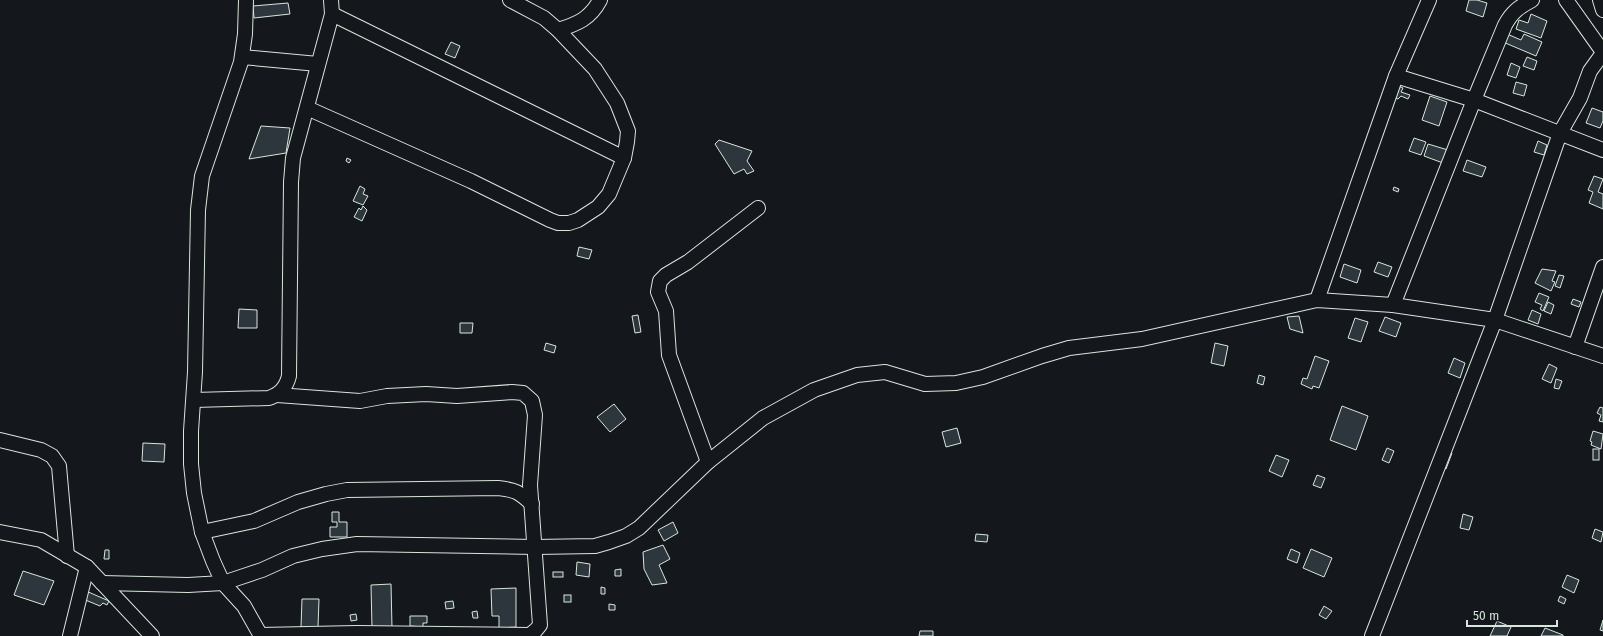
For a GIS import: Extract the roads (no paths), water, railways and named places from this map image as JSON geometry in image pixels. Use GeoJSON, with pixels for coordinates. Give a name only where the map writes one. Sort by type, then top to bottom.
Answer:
{"type":"FeatureCollection","features":[{"type":"Feature","properties":{"kind":"street"},"geometry":{"type":"LineString","coordinates":[[194,400],[259,399],[277,395],[360,401],[387,396],[426,394],[457,396],[512,392],[523,393],[532,401],[535,415],[530,485],[540,625],[530,635],[357,633],[260,636],[244,606],[223,583],[202,532],[194,494],[191,464],[190,431],[194,400],[198,210],[202,176],[242,57],[245,34],[246,0]]}},
{"type":"Feature","properties":{"kind":"street"},"geometry":{"type":"LineString","coordinates":[[307,108],[471,181],[558,223],[569,223],[578,220],[598,207],[609,194],[624,158],[628,131],[617,103],[595,69],[558,30],[544,18],[510,0]]}},
{"type":"Feature","properties":{"kind":"street"},"geometry":{"type":"LineString","coordinates":[[558,30],[577,24],[594,11],[600,0]]}},
{"type":"Feature","properties":{"kind":"street"},"geometry":{"type":"LineString","coordinates":[[1316,300],[1396,76],[1429,0]]}},
{"type":"Feature","properties":{"kind":"street"},"geometry":{"type":"LineString","coordinates":[[1393,305],[1474,100],[1511,14],[1518,7],[1532,0]]}},
{"type":"Feature","properties":{"kind":"street"},"geometry":{"type":"LineString","coordinates":[[1372,636],[1495,320],[1560,133],[1580,98],[1590,71],[1603,52],[1566,0]]}},
{"type":"Feature","properties":{"kind":"street"},"geometry":{"type":"LineString","coordinates":[[1600,0],[1603,10]]}},
{"type":"Feature","properties":{"kind":"street"},"geometry":{"type":"LineString","coordinates":[[277,395],[287,384],[289,376],[293,158],[332,7],[624,158]]}},
{"type":"Feature","properties":{"kind":"street"},"geometry":{"type":"LineString","coordinates":[[242,57],[318,64]]}},
{"type":"Feature","properties":{"kind":"street"},"geometry":{"type":"LineString","coordinates":[[1396,76],[1474,100],[1603,150]]}},
{"type":"Feature","properties":{"kind":"street"},"geometry":{"type":"LineString","coordinates":[[708,462],[669,355],[666,311],[658,292],[660,281],[666,275],[688,262],[758,208]]}},
{"type":"Feature","properties":{"kind":"street"},"geometry":{"type":"LineString","coordinates":[[1575,347],[1603,267]]}},
{"type":"Feature","properties":{"kind":"street"},"geometry":{"type":"LineString","coordinates":[[102,583],[188,585],[223,583],[262,570],[294,556],[322,549],[357,544],[535,547],[595,546],[626,536],[639,528],[708,462],[763,418],[814,390],[857,375],[885,372],[925,384],[956,383],[983,377],[1069,348],[1142,339],[1316,300],[1393,305],[1495,320],[1603,356]]}},
{"type":"Feature","properties":{"kind":"street"},"geometry":{"type":"LineString","coordinates":[[0,440],[41,450],[52,456],[59,466],[68,556]]}},
{"type":"Feature","properties":{"kind":"street"},"geometry":{"type":"LineString","coordinates":[[202,532],[254,521],[298,502],[347,490],[498,488],[515,490],[522,494],[532,504]]}},
{"type":"Feature","properties":{"kind":"street"},"geometry":{"type":"LineString","coordinates":[[0,532],[41,540],[87,567],[152,636]]}},
{"type":"Feature","properties":{"kind":"street"},"geometry":{"type":"LineString","coordinates":[[70,636],[87,567]]}}]}
